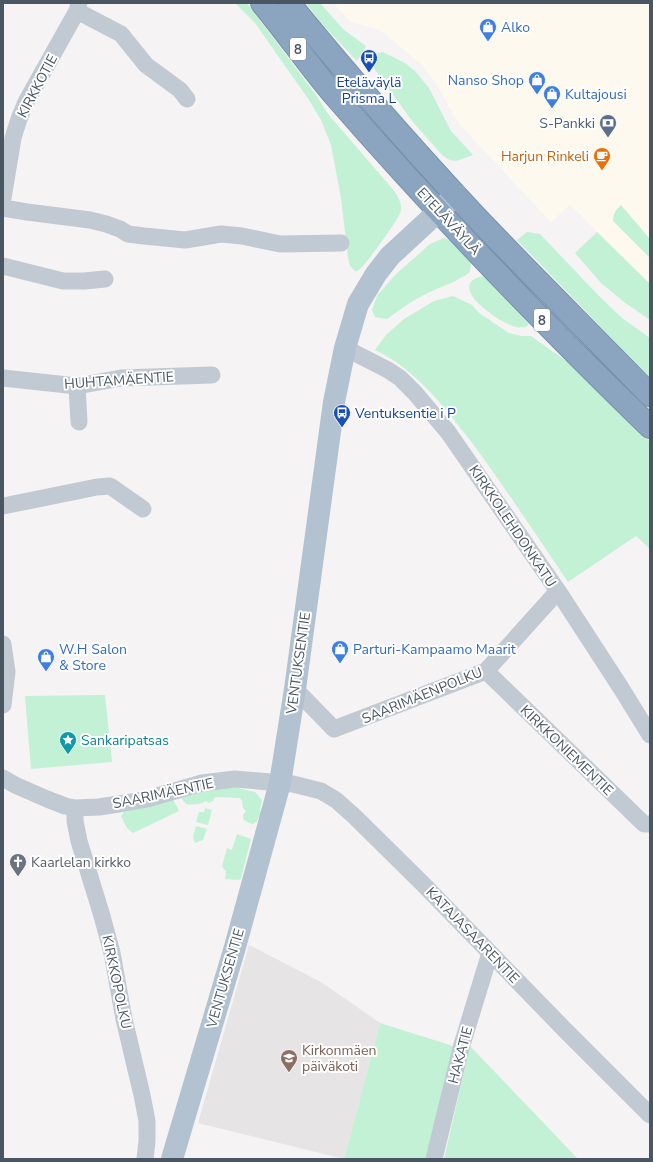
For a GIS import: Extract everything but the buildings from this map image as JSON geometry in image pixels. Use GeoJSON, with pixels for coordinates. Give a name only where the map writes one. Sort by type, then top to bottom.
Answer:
{"type":"FeatureCollection","features":[{"type":"Feature","properties":{"kind":"highway","name":"ETELÄVÄYLÄ"},"geometry":{"type":"LineString","coordinates":[[262,3],[335,95],[438,210],[548,326],[650,427]]}},
{"type":"Feature","properties":{"kind":"highway","name":"ETELÄVÄYLÄ"},"geometry":{"type":"LineString","coordinates":[[289,3],[351,78],[456,195],[650,395]]}},
{"type":"Feature","properties":{"kind":"main road","name":"VENTUKSENTIE"},"geometry":{"type":"LineString","coordinates":[[172,1159],[235,947],[280,783],[295,689],[334,402],[344,348],[358,304],[376,274],[390,256],[438,210],[456,195]]}},
{"type":"Feature","properties":{"kind":"street"},"geometry":{"type":"LineString","coordinates":[[78,7],[121,34],[146,65],[180,90],[187,99]]}},
{"type":"Feature","properties":{"kind":"street","name":"KIRKKOTIE"},"geometry":{"type":"LineString","coordinates":[[3,198],[13,138],[18,119],[78,7]]}},
{"type":"Feature","properties":{"kind":"street"},"geometry":{"type":"LineString","coordinates":[[3,208],[90,220],[120,229],[128,234],[144,236],[185,240],[221,234],[242,236],[280,244],[340,243]]}},
{"type":"Feature","properties":{"kind":"street"},"geometry":{"type":"LineString","coordinates":[[3,266],[63,281],[105,279]]}},
{"type":"Feature","properties":{"kind":"street","name":"KIRKKOLEHDONKATU"},"geometry":{"type":"LineString","coordinates":[[344,348],[388,370],[400,378],[415,393],[448,432],[558,591],[650,735]]}},
{"type":"Feature","properties":{"kind":"street","name":"HUHTAMÄENTIE"},"geometry":{"type":"LineString","coordinates":[[3,378],[78,386],[121,378],[212,375]]}},
{"type":"Feature","properties":{"kind":"street"},"geometry":{"type":"LineString","coordinates":[[78,386],[79,422]]}},
{"type":"Feature","properties":{"kind":"street"},"geometry":{"type":"LineString","coordinates":[[3,506],[97,487],[110,486],[143,509]]}},
{"type":"Feature","properties":{"kind":"street","name":"SAARIMÄENPOLKU"},"geometry":{"type":"LineString","coordinates":[[295,689],[334,729],[486,671],[558,591]]}},
{"type":"Feature","properties":{"kind":"street"},"geometry":{"type":"LineString","coordinates":[[3,644],[7,672],[3,705]]}},
{"type":"Feature","properties":{"kind":"street","name":"KIRKKONIEMENTIE"},"geometry":{"type":"LineString","coordinates":[[486,671],[644,824],[650,824]]}},
{"type":"Feature","properties":{"kind":"street","name":"SAARIMÄENTIE"},"geometry":{"type":"LineString","coordinates":[[3,778],[47,799],[75,808],[99,807],[147,799],[202,783],[235,779],[280,783]]}},
{"type":"Feature","properties":{"kind":"street","name":"KATAJASAARENTIE"},"geometry":{"type":"LineString","coordinates":[[280,783],[294,784],[321,791],[336,800],[354,816],[650,1115]]}},
{"type":"Feature","properties":{"kind":"street","name":"KIRKKOPOLKU"},"geometry":{"type":"LineString","coordinates":[[75,808],[75,821],[79,841],[112,953],[124,1019],[142,1095],[147,1121],[145,1159]]}},
{"type":"Feature","properties":{"kind":"street","name":"HAKATIE"},"geometry":{"type":"LineString","coordinates":[[434,1159],[461,1048],[490,953]]}},
{"type":"Feature","properties":{"kind":"shaded area"},"geometry":{"type":"Polygon","coordinates":[[[333,3],[650,3],[650,284],[570,205],[551,222],[459,124],[435,82],[422,65],[380,30],[351,22],[333,3]]]}},
{"type":"Feature","properties":{"kind":"shaded area","name":"Kirkonmäen päiväkoti"},"geometry":{"type":"Polygon","coordinates":[[[249,945],[321,982],[380,1023],[344,1159],[198,1123],[249,945]]]}},
{"type":"Feature","properties":{"kind":"green space"},"geometry":{"type":"Polygon","coordinates":[[[235,3],[247,3],[316,95],[328,114],[395,192],[399,200],[401,207],[398,217],[364,265],[358,271],[355,271],[350,266],[341,198],[331,145],[321,120],[309,100],[255,23],[235,3]]]}},
{"type":"Feature","properties":{"kind":"green space"},"geometry":{"type":"Polygon","coordinates":[[[306,3],[320,3],[344,30],[366,46],[357,61],[322,24],[306,3]]]}},
{"type":"Feature","properties":{"kind":"green space"},"geometry":{"type":"Polygon","coordinates":[[[383,52],[405,63],[415,71],[429,88],[451,131],[473,155],[456,161],[450,160],[443,156],[412,121],[374,68],[373,59],[378,53],[383,52]]]}},
{"type":"Feature","properties":{"kind":"green space"},"geometry":{"type":"Polygon","coordinates":[[[621,205],[650,239],[650,258],[613,221],[613,216],[621,205]]]}},
{"type":"Feature","properties":{"kind":"green space"},"geometry":{"type":"Polygon","coordinates":[[[527,232],[540,234],[622,318],[650,338],[650,378],[517,240],[527,232]]]}},
{"type":"Feature","properties":{"kind":"green space"},"geometry":{"type":"Polygon","coordinates":[[[597,232],[650,284],[650,320],[624,302],[601,283],[575,253],[597,232]]]}},
{"type":"Feature","properties":{"kind":"green space"},"geometry":{"type":"Polygon","coordinates":[[[444,238],[460,244],[472,257],[470,272],[455,281],[418,298],[387,319],[375,317],[372,310],[377,296],[394,276],[430,244],[444,238]]]}},
{"type":"Feature","properties":{"kind":"green space"},"geometry":{"type":"Polygon","coordinates":[[[483,276],[493,282],[529,324],[526,327],[517,327],[509,324],[488,312],[479,304],[472,295],[469,287],[472,281],[483,276]]]}},
{"type":"Feature","properties":{"kind":"green space"},"geometry":{"type":"Polygon","coordinates":[[[453,296],[472,305],[479,313],[509,333],[521,336],[531,336],[569,363],[650,442],[650,549],[636,536],[568,582],[497,478],[452,417],[417,379],[390,358],[375,350],[386,335],[404,319],[434,301],[453,296]]]}},
{"type":"Feature","properties":{"kind":"green space"},"geometry":{"type":"Polygon","coordinates":[[[572,333],[608,364],[650,407],[650,416],[568,337],[572,333]]]}},
{"type":"Feature","properties":{"kind":"green space"},"geometry":{"type":"Polygon","coordinates":[[[105,695],[112,762],[31,769],[25,696],[105,695]]]}},
{"type":"Feature","properties":{"kind":"green space"},"geometry":{"type":"Polygon","coordinates":[[[218,788],[238,788],[255,792],[262,800],[260,810],[262,816],[258,818],[257,822],[254,824],[243,819],[243,815],[246,811],[243,808],[240,798],[215,797],[213,801],[209,803],[206,801],[193,805],[186,804],[181,798],[182,795],[218,788]]]}},
{"type":"Feature","properties":{"kind":"green space"},"geometry":{"type":"Polygon","coordinates":[[[173,799],[179,811],[133,833],[127,828],[121,816],[124,812],[173,799]]]}},
{"type":"Feature","properties":{"kind":"green space"},"geometry":{"type":"Polygon","coordinates":[[[205,808],[212,810],[208,825],[196,822],[199,812],[204,812],[205,808]]]}},
{"type":"Feature","properties":{"kind":"green space"},"geometry":{"type":"Polygon","coordinates":[[[196,826],[207,829],[203,840],[195,843],[193,837],[196,826]]]}},
{"type":"Feature","properties":{"kind":"green space"},"geometry":{"type":"Polygon","coordinates":[[[237,834],[251,839],[241,878],[239,880],[225,879],[226,872],[222,866],[227,848],[232,850],[237,834]]]}},
{"type":"Feature","properties":{"kind":"green space"},"geometry":{"type":"Polygon","coordinates":[[[380,1023],[453,1046],[426,1159],[344,1159],[380,1023]]]}},
{"type":"Feature","properties":{"kind":"green space"},"geometry":{"type":"Polygon","coordinates":[[[470,1046],[578,1159],[444,1159],[470,1046]]]}},
{"type":"Feature","properties":{"kind":"place","name":"Alko"},"geometry":{"type":"Point","coordinates":[488,42]}},
{"type":"Feature","properties":{"kind":"place","name":"Eteläväylä Prisma L"},"geometry":{"type":"Point","coordinates":[369,73]}},
{"type":"Feature","properties":{"kind":"place","name":"Nanso Shop"},"geometry":{"type":"Point","coordinates":[537,95]}},
{"type":"Feature","properties":{"kind":"place","name":"Kultajousi"},"geometry":{"type":"Point","coordinates":[552,109]}},
{"type":"Feature","properties":{"kind":"place","name":"S-Pankki"},"geometry":{"type":"Point","coordinates":[608,138]}},
{"type":"Feature","properties":{"kind":"place","name":"Harjun Rinkeli"},"geometry":{"type":"Point","coordinates":[602,171]}},
{"type":"Feature","properties":{"kind":"place","name":"Ventuksentie i P"},"geometry":{"type":"Point","coordinates":[342,428]}},
{"type":"Feature","properties":{"kind":"place","name":"Parturi-Kampaamo Maarit"},"geometry":{"type":"Point","coordinates":[340,664]}},
{"type":"Feature","properties":{"kind":"place","name":"W.H Salon & Store"},"geometry":{"type":"Point","coordinates":[46,672]}},
{"type":"Feature","properties":{"kind":"place","name":"Sankaripatsas"},"geometry":{"type":"Point","coordinates":[68,755]}},
{"type":"Feature","properties":{"kind":"place","name":"Kaarlelan kirkko"},"geometry":{"type":"Point","coordinates":[18,877]}},
{"type":"Feature","properties":{"kind":"place","name":"Kirkonmäen päiväkoti"},"geometry":{"type":"Point","coordinates":[289,1073]}}]}
